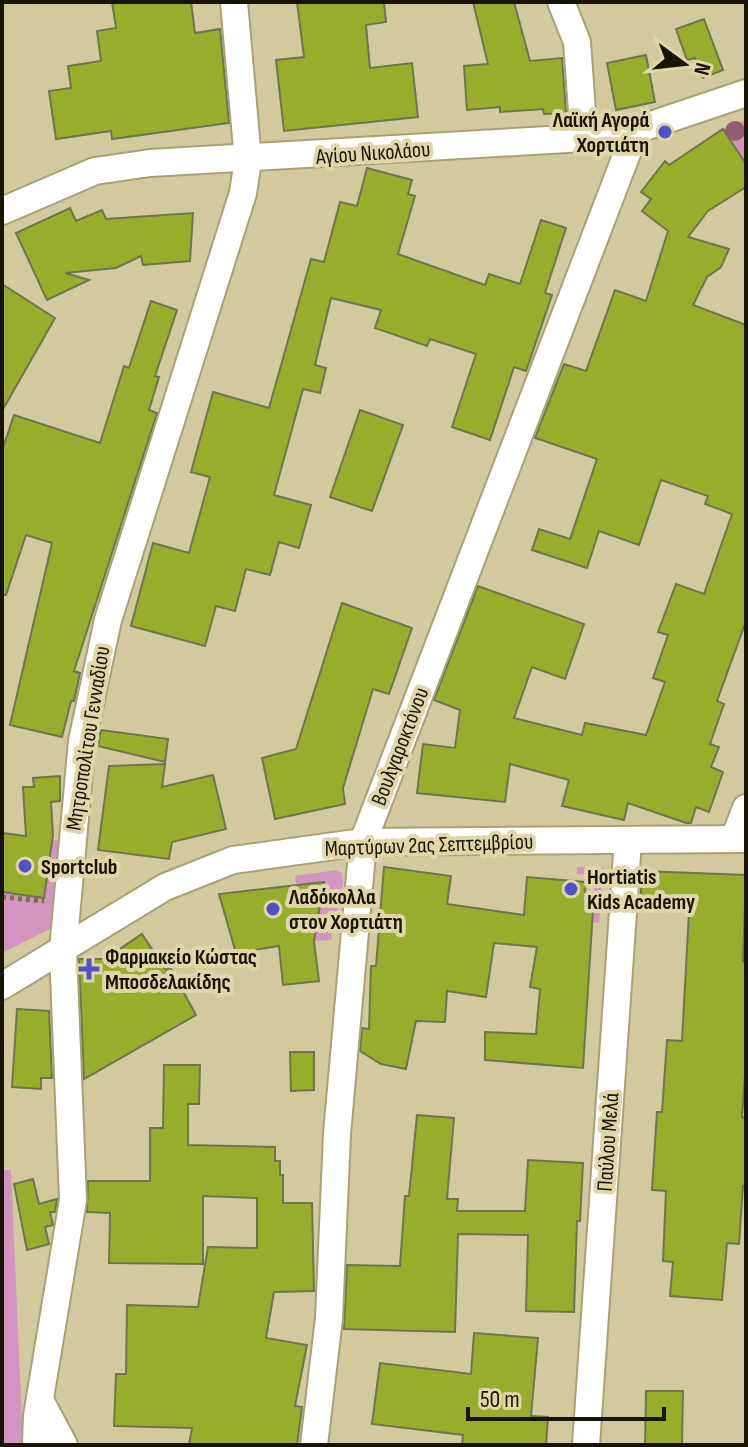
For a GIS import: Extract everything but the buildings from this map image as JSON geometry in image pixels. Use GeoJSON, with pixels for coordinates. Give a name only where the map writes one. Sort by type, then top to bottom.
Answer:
{"type":"FeatureCollection","features":[{"type":"Feature","properties":{"kind":"street","name":"Μητροπολίτου Γενναδίου"},"geometry":{"type":"LineString","coordinates":[[36,1445],[40,1400],[73,1200],[63,950],[82,741],[98,653],[243,193],[248,160],[234,2]]}},
{"type":"Feature","properties":{"kind":"street"},"geometry":{"type":"LineString","coordinates":[[561,2],[577,42],[584,138]]}},
{"type":"Feature","properties":{"kind":"street","name":"Αγίου Νικολάου"},"geometry":{"type":"LineString","coordinates":[[3,207],[95,171],[150,163],[248,160],[584,138],[636,130],[746,93]]}},
{"type":"Feature","properties":{"kind":"street","name":"Βουλγαροκτόνου"},"geometry":{"type":"LineString","coordinates":[[314,1445],[329,1318],[337,1134],[363,842],[636,130]]}},
{"type":"Feature","properties":{"kind":"street"},"geometry":{"type":"LineString","coordinates":[[740,839],[746,808]]}},
{"type":"Feature","properties":{"kind":"street","name":"Μαρτύρων 2ας Σεπτεμβρίου"},"geometry":{"type":"LineString","coordinates":[[2,986],[165,887],[233,860],[363,842],[740,839]]}},
{"type":"Feature","properties":{"kind":"street","name":"Παύλου Μελά"},"geometry":{"type":"LineString","coordinates":[[586,1445],[628,840]]}},
{"type":"Feature","properties":{"kind":"street"},"geometry":{"type":"LineString","coordinates":[[40,1400],[64,1445]]}},
{"type":"Feature","properties":{"kind":"path"},"geometry":{"type":"LineString","coordinates":[[2,897],[65,904]]}},
{"type":"Feature","properties":{"kind":"shaded area"},"geometry":{"type":"Polygon","coordinates":[[[746,120],[746,164],[723,129],[746,120]]]}},
{"type":"Feature","properties":{"kind":"shaded area"},"geometry":{"type":"Polygon","coordinates":[[[53,840],[66,841],[56,926],[2,953],[2,892],[44,897],[53,840]]]}},
{"type":"Feature","properties":{"kind":"shaded area"},"geometry":{"type":"Polygon","coordinates":[[[577,867],[604,868],[599,923],[592,922],[595,876],[577,874],[577,867]]]}},
{"type":"Feature","properties":{"kind":"shaded area"},"geometry":{"type":"Polygon","coordinates":[[[336,870],[342,873],[343,883],[331,940],[314,941],[321,883],[296,885],[295,876],[336,870]]]}},
{"type":"Feature","properties":{"kind":"shaded area"},"geometry":{"type":"Polygon","coordinates":[[[2,1170],[11,1170],[23,1445],[2,1445],[2,1170]]]}},
{"type":"Feature","properties":{"kind":"place","name":"Λαϊκή Αγορά Χορτιάτη"},"geometry":{"type":"Point","coordinates":[665,132]}},
{"type":"Feature","properties":{"kind":"place","name":"Sportclub"},"geometry":{"type":"Point","coordinates":[25,866]}},
{"type":"Feature","properties":{"kind":"place","name":"Hortiatis Kids Academy"},"geometry":{"type":"Point","coordinates":[571,889]}},
{"type":"Feature","properties":{"kind":"place","name":"Λαδόκολλα στον Χορτιάτη"},"geometry":{"type":"Point","coordinates":[273,909]}},
{"type":"Feature","properties":{"kind":"place","name":"Φαρμακείο Κώστας Μποσδελακίδης"},"geometry":{"type":"Point","coordinates":[89,969]}}]}
